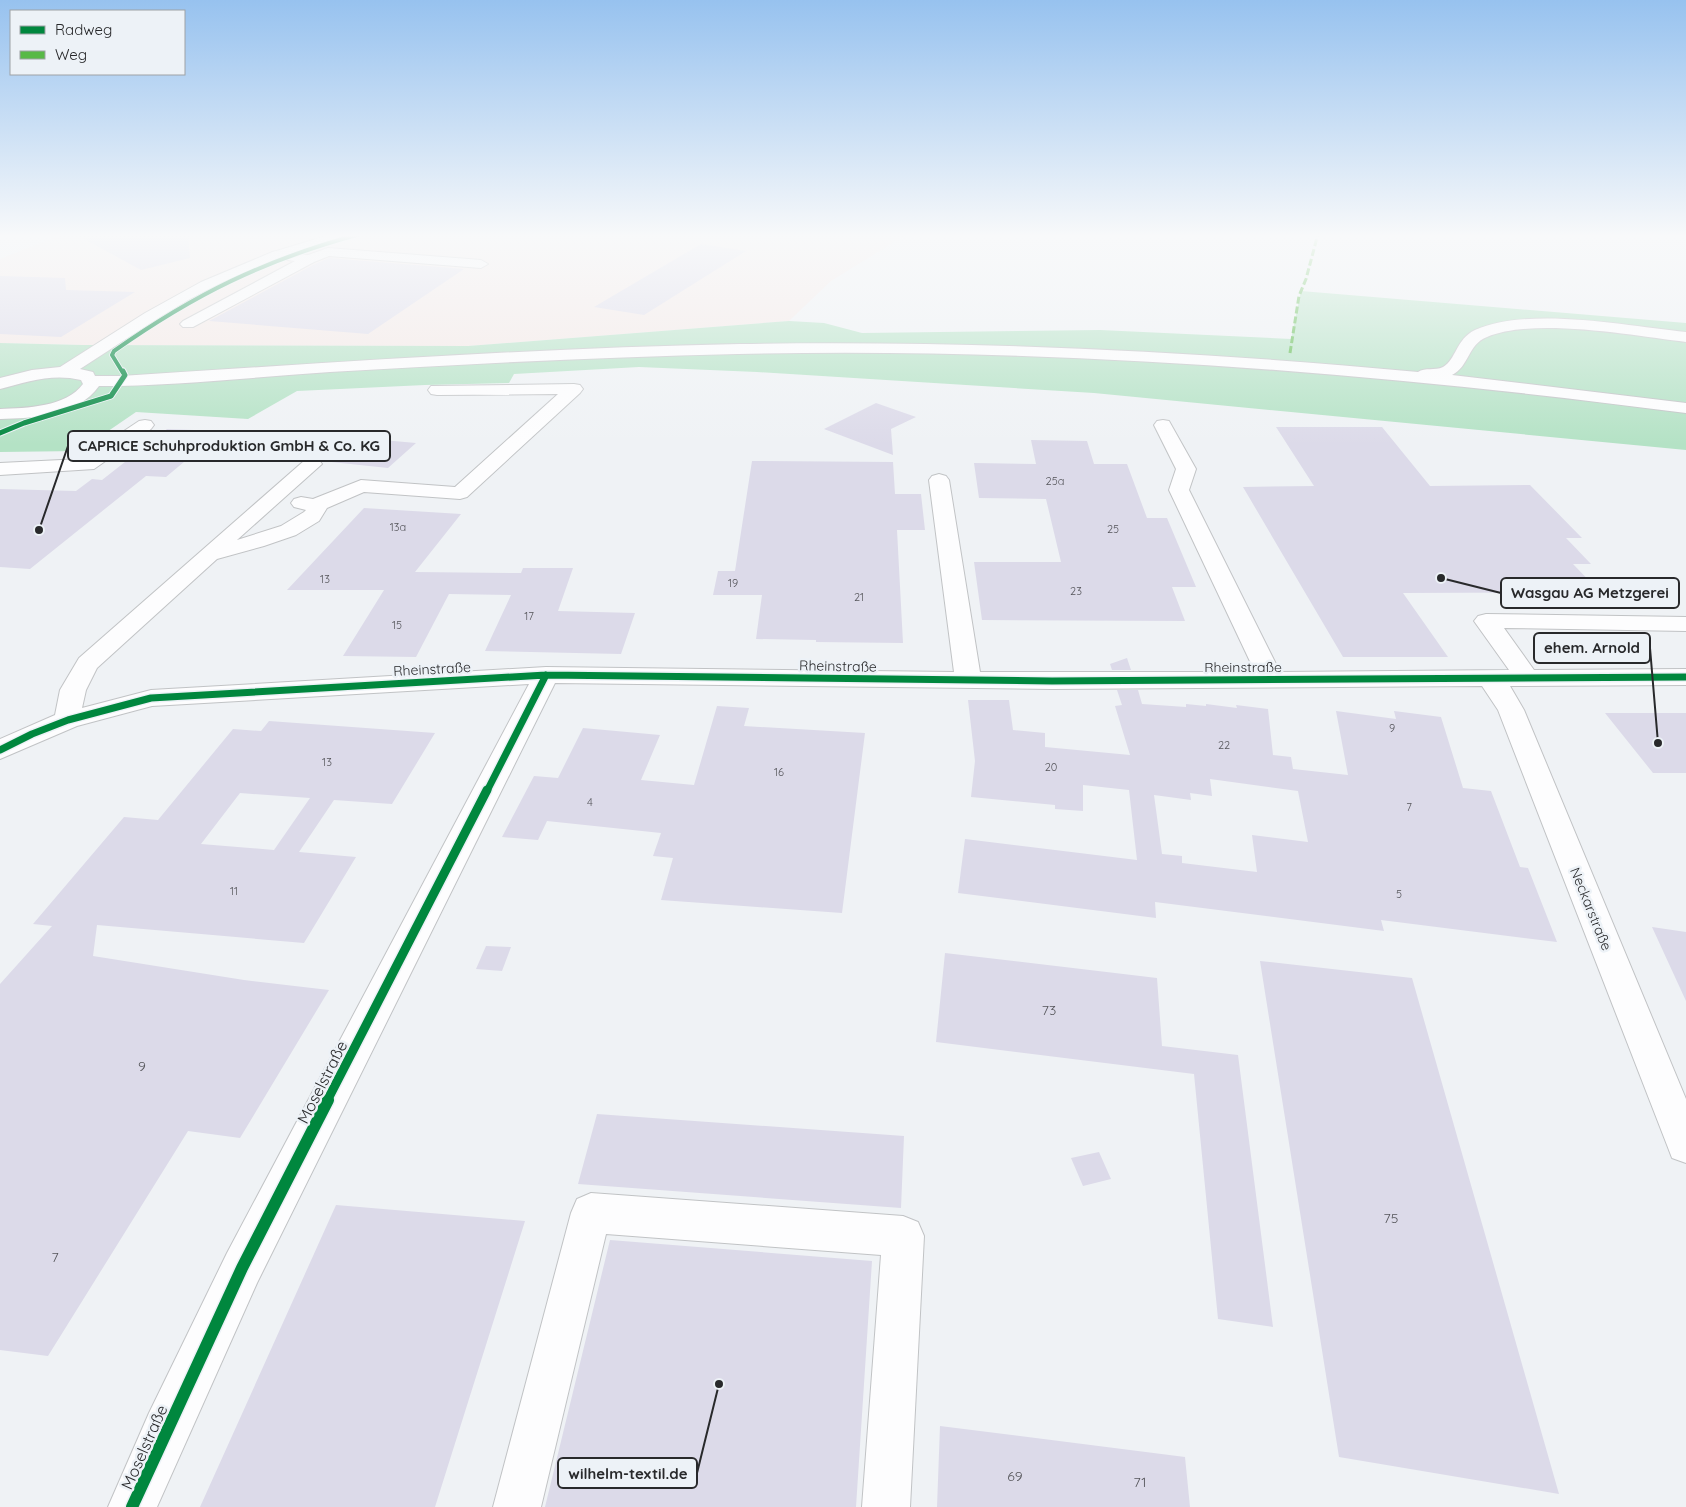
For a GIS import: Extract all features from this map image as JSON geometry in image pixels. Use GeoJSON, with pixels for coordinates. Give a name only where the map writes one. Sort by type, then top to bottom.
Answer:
{"type":"FeatureCollection","features":[{"type":"Feature","properties":{"kind":"main road"},"geometry":{"type":"LineString","coordinates":[[64,372],[172,304]]}},
{"type":"Feature","properties":{"kind":"main road"},"geometry":{"type":"LineString","coordinates":[[188,324],[225,304]]}},
{"type":"Feature","properties":{"kind":"main road"},"geometry":{"type":"LineString","coordinates":[[1411,375],[1448,371],[1472,338],[1482,333],[1506,327],[1529,325],[1583,327],[1686,337]]}},
{"type":"Feature","properties":{"kind":"main road"},"geometry":{"type":"LineString","coordinates":[[0,414],[45,409],[60,405],[87,388],[337,367],[585,353],[856,348],[1009,351],[1266,363],[1411,375],[1607,397],[1686,408]]}},
{"type":"Feature","properties":{"kind":"main road"},"geometry":{"type":"LineString","coordinates":[[1463,348],[1465,353],[1481,365],[1521,381],[1607,397]]}},
{"type":"Feature","properties":{"kind":"main road"},"geometry":{"type":"LineString","coordinates":[[0,384],[27,376],[64,372],[87,376],[87,388]]}},
{"type":"Feature","properties":{"kind":"main road"},"geometry":{"type":"LineString","coordinates":[[270,499],[315,506],[361,486],[460,493],[574,389],[437,390]]}},
{"type":"Feature","properties":{"kind":"main road"},"geometry":{"type":"LineString","coordinates":[[0,469],[87,465],[145,425]]}},
{"type":"Feature","properties":{"kind":"main road"},"geometry":{"type":"LineString","coordinates":[[1163,425],[1186,469],[1186,474],[1179,490],[1270,680]]}},
{"type":"Feature","properties":{"kind":"main road"},"geometry":{"type":"LineString","coordinates":[[68,720],[69,700],[74,684],[88,663],[270,499],[312,464]]}},
{"type":"Feature","properties":{"kind":"main road"},"geometry":{"type":"LineString","coordinates":[[939,480],[968,680]]}},
{"type":"Feature","properties":{"kind":"main road"},"geometry":{"type":"LineString","coordinates":[[212,553],[257,541],[303,524],[316,514],[315,506]]}},
{"type":"Feature","properties":{"kind":"main road"},"geometry":{"type":"LineString","coordinates":[[1527,678],[1486,621],[1686,624]]}},
{"type":"Feature","properties":{"kind":"main road","name":"Rheinstraße"},"geometry":{"type":"LineString","coordinates":[[0,750],[32,734],[68,720],[151,698],[546,675],[968,680],[1686,677]]}},
{"type":"Feature","properties":{"kind":"main road","name":"Moselstraße"},"geometry":{"type":"LineString","coordinates":[[132,1507],[242,1268],[546,675]]}},
{"type":"Feature","properties":{"kind":"main road","name":"Neckarstraße"},"geometry":{"type":"LineString","coordinates":[[1490,678],[1511,710],[1686,1145]]}},
{"type":"Feature","properties":{"kind":"main road"},"geometry":{"type":"LineString","coordinates":[[517,1507],[591,1213],[903,1236],[886,1507]]}},
{"type":"Feature","properties":{"kind":"shaded area"},"geometry":{"type":"Polygon","coordinates":[[[0,304],[807,304],[789,321],[468,346],[0,343],[0,304]]]}},
{"type":"Feature","properties":{"kind":"green space"},"geometry":{"type":"Polygon","coordinates":[[[1298,304],[1461,304],[1686,323],[1686,450],[1094,393],[757,372],[639,367],[514,374],[509,383],[297,391],[248,419],[136,412],[79,451],[0,452],[0,343],[468,346],[789,321],[824,323],[862,333],[1100,330],[1291,339],[1298,304]]]}},
{"type":"Feature","properties":{"kind":"building"},"geometry":{"type":"Polygon","coordinates":[[[0,304],[115,304],[61,337],[0,334],[0,304]]]}},
{"type":"Feature","properties":{"kind":"building"},"geometry":{"type":"Polygon","coordinates":[[[240,304],[412,304],[368,334],[209,321],[240,304]]]}},
{"type":"Feature","properties":{"kind":"building"},"geometry":{"type":"Polygon","coordinates":[[[599,304],[661,304],[644,315],[594,307],[599,304]]]}},
{"type":"Feature","properties":{"kind":"building"},"geometry":{"type":"Polygon","coordinates":[[[876,403],[916,417],[891,429],[893,455],[824,429],[876,403]]]}},
{"type":"Feature","properties":{"kind":"building"},"geometry":{"type":"Polygon","coordinates":[[[1276,427],[1382,427],[1430,486],[1530,485],[1582,538],[1566,538],[1591,564],[1573,564],[1600,592],[1403,593],[1448,657],[1343,657],[1243,487],[1314,486],[1276,427]]]}},
{"type":"Feature","properties":{"kind":"building"},"geometry":{"type":"Polygon","coordinates":[[[167,429],[221,431],[166,477],[146,476],[30,569],[0,567],[0,489],[76,491],[92,479],[102,480],[167,429]]]}},
{"type":"Feature","properties":{"kind":"building"},"geometry":{"type":"Polygon","coordinates":[[[338,436],[416,443],[388,468],[322,461],[313,456],[338,436]]]}},
{"type":"Feature","properties":{"kind":"building"},"geometry":{"type":"Polygon","coordinates":[[[1031,440],[1087,441],[1094,464],[1127,464],[1147,518],[1167,518],[1196,587],[1172,587],[1185,621],[982,620],[974,562],[1061,562],[1046,499],[979,498],[974,463],[1036,464],[1031,440]]]}},
{"type":"Feature","properties":{"kind":"building"},"geometry":{"type":"Polygon","coordinates":[[[752,461],[893,462],[895,494],[921,494],[925,530],[897,530],[903,643],[756,639],[762,595],[713,595],[718,571],[735,571],[752,461]]]}},
{"type":"Feature","properties":{"kind":"building"},"geometry":{"type":"Polygon","coordinates":[[[364,508],[461,514],[415,572],[521,573],[523,568],[573,568],[558,611],[635,613],[621,654],[485,651],[511,595],[449,594],[416,657],[343,656],[384,590],[287,590],[364,508]]]}},
{"type":"Feature","properties":{"kind":"building"},"geometry":{"type":"Polygon","coordinates":[[[1127,658],[1131,670],[1112,670],[1110,664],[1127,658]]]}},
{"type":"Feature","properties":{"kind":"building"},"geometry":{"type":"Polygon","coordinates":[[[1117,690],[1138,690],[1142,704],[1186,707],[1186,704],[1206,706],[1206,704],[1237,708],[1236,705],[1268,709],[1273,755],[1291,757],[1293,769],[1348,775],[1336,711],[1396,719],[1394,711],[1441,717],[1463,788],[1491,791],[1520,867],[1528,868],[1557,942],[1381,920],[1384,931],[1155,902],[1156,918],[958,893],[965,839],[1137,860],[1129,790],[1083,785],[1083,811],[1055,809],[1055,805],[971,797],[975,761],[968,700],[1009,700],[1013,730],[1045,733],[1045,747],[1130,755],[1115,706],[1122,705],[1117,690]],[[1210,779],[1212,796],[1190,793],[1191,800],[1154,795],[1162,854],[1182,856],[1182,863],[1257,872],[1252,835],[1308,842],[1298,791],[1210,779]]]}},
{"type":"Feature","properties":{"kind":"building"},"geometry":{"type":"Polygon","coordinates":[[[717,706],[749,708],[744,726],[865,733],[842,913],[661,900],[673,858],[653,856],[661,833],[547,821],[538,840],[502,837],[534,776],[558,778],[583,728],[660,735],[641,780],[694,785],[717,706]]]}},
{"type":"Feature","properties":{"kind":"building"},"geometry":{"type":"Polygon","coordinates":[[[1605,713],[1686,713],[1686,773],[1653,773],[1605,713]]]}},
{"type":"Feature","properties":{"kind":"building"},"geometry":{"type":"Polygon","coordinates":[[[269,721],[435,733],[392,804],[334,800],[299,852],[356,857],[304,943],[97,925],[93,956],[244,980],[329,990],[240,1138],[188,1131],[48,1356],[0,1350],[0,984],[52,926],[33,924],[124,817],[158,820],[233,729],[261,731],[269,721]],[[240,793],[201,844],[274,850],[310,798],[240,793]]]}},
{"type":"Feature","properties":{"kind":"building"},"geometry":{"type":"Polygon","coordinates":[[[1652,927],[1686,932],[1686,1001],[1652,927]]]}},
{"type":"Feature","properties":{"kind":"building"},"geometry":{"type":"Polygon","coordinates":[[[486,946],[511,947],[502,971],[476,969],[486,946]]]}},
{"type":"Feature","properties":{"kind":"building"},"geometry":{"type":"Polygon","coordinates":[[[945,953],[1157,978],[1162,1046],[1238,1055],[1273,1327],[1218,1319],[1194,1074],[936,1042],[945,953]]]}},
{"type":"Feature","properties":{"kind":"building"},"geometry":{"type":"Polygon","coordinates":[[[1260,961],[1412,978],[1559,1494],[1339,1457],[1260,961]]]}},
{"type":"Feature","properties":{"kind":"building"},"geometry":{"type":"Polygon","coordinates":[[[597,1114],[904,1136],[901,1208],[578,1184],[597,1114]]]}},
{"type":"Feature","properties":{"kind":"building"},"geometry":{"type":"Polygon","coordinates":[[[1099,1152],[1111,1179],[1083,1186],[1071,1158],[1099,1152]]]}},
{"type":"Feature","properties":{"kind":"building"},"geometry":{"type":"Polygon","coordinates":[[[336,1205],[525,1221],[435,1507],[200,1507],[336,1205]]]}},
{"type":"Feature","properties":{"kind":"building"},"geometry":{"type":"Polygon","coordinates":[[[610,1240],[872,1261],[856,1507],[545,1507],[610,1240]]]}},
{"type":"Feature","properties":{"kind":"building"},"geometry":{"type":"Polygon","coordinates":[[[940,1426],[1185,1457],[1190,1507],[937,1507],[940,1426]]]}},
{"type":"Feature","properties":{"kind":"marked path"},"geometry":{"type":"LineString","coordinates":[[1290,353],[1298,304]]}},
{"type":"Feature","properties":{"kind":"cycle path"},"geometry":{"type":"LineString","coordinates":[[0,433],[24,423],[111,396],[125,375],[112,355],[114,351],[184,304]]}},
{"type":"Feature","properties":{"kind":"cycle path"},"geometry":{"type":"LineString","coordinates":[[0,750],[32,734],[68,720],[151,698],[546,675],[1052,681],[1686,677]]}},
{"type":"Feature","properties":{"kind":"cycle path"},"geometry":{"type":"LineString","coordinates":[[132,1507],[242,1268],[546,675]]}},
{"type":"Feature","properties":{"kind":"place","name":"CAPRICE Schuhproduktion GmbH & Co. KG"},"geometry":{"type":"Point","coordinates":[39,530]}},
{"type":"Feature","properties":{"kind":"place","name":"Wasgau AG Metzgerei"},"geometry":{"type":"Point","coordinates":[1441,578]}},
{"type":"Feature","properties":{"kind":"place","name":"ehem. Arnold"},"geometry":{"type":"Point","coordinates":[1658,743]}},
{"type":"Feature","properties":{"kind":"place","name":"wilhelm-textil.de"},"geometry":{"type":"Point","coordinates":[719,1384]}}]}
